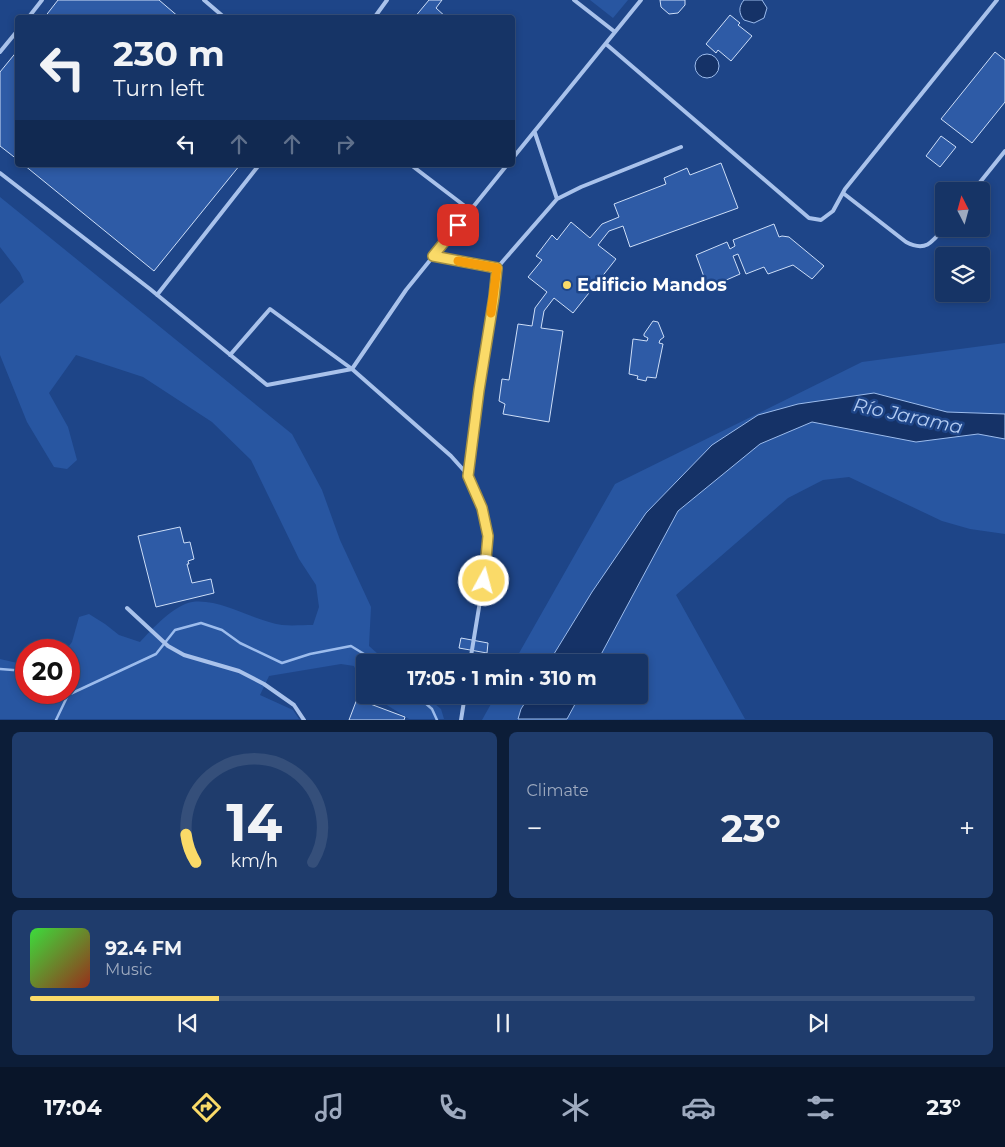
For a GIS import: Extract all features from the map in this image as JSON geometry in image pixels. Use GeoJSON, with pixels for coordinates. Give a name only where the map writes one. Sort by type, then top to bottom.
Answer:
{"type":"FeatureCollection","features":[{"type":"Feature","properties":{"kind":"lane"},"geometry":{"type":"LineString","coordinates":[[30,15],[42,0]]}},
{"type":"Feature","properties":{"kind":"lane"},"geometry":{"type":"LineString","coordinates":[[204,0],[222,15]]}},
{"type":"Feature","properties":{"kind":"lane"},"geometry":{"type":"LineString","coordinates":[[376,15],[387,0]]}},
{"type":"Feature","properties":{"kind":"lane"},"geometry":{"type":"LineString","coordinates":[[574,0],[615,32]]}},
{"type":"Feature","properties":{"kind":"lane"},"geometry":{"type":"LineString","coordinates":[[515,155],[641,0]]}},
{"type":"Feature","properties":{"kind":"lane"},"geometry":{"type":"LineString","coordinates":[[606,44],[809,218],[821,220],[834,211],[843,193],[997,0]]}},
{"type":"Feature","properties":{"kind":"lane"},"geometry":{"type":"LineString","coordinates":[[0,52],[15,34]]}},
{"type":"Feature","properties":{"kind":"lane"},"geometry":{"type":"LineString","coordinates":[[535,132],[558,199]]}},
{"type":"Feature","properties":{"kind":"lane"},"geometry":{"type":"LineString","coordinates":[[468,476],[497,268],[558,199],[681,148]]}},
{"type":"Feature","properties":{"kind":"lane"},"geometry":{"type":"LineString","coordinates":[[980,182],[1005,151]]}},
{"type":"Feature","properties":{"kind":"lane"},"geometry":{"type":"LineString","coordinates":[[157,295],[257,167]]}},
{"type":"Feature","properties":{"kind":"lane"},"geometry":{"type":"LineString","coordinates":[[414,167],[470,210]]}},
{"type":"Feature","properties":{"kind":"lane"},"geometry":{"type":"LineString","coordinates":[[0,173],[157,295],[267,385],[352,368],[406,290],[506,167]]}},
{"type":"Feature","properties":{"kind":"lane"},"geometry":{"type":"LineString","coordinates":[[843,193],[913,246],[924,247],[935,238]]}},
{"type":"Feature","properties":{"kind":"lane"},"geometry":{"type":"LineString","coordinates":[[433,256],[497,268]]}},
{"type":"Feature","properties":{"kind":"lane"},"geometry":{"type":"LineString","coordinates":[[230,355],[270,309],[352,368],[451,456],[468,476],[482,508],[488,536],[486,565],[471,654]]}},
{"type":"Feature","properties":{"kind":"lane"},"geometry":{"type":"LineString","coordinates":[[127,608],[168,646],[184,655],[239,671],[264,684],[294,705],[304,720]]}},
{"type":"Feature","properties":{"kind":"lane"},"geometry":{"type":"LineString","coordinates":[[461,720],[464,704]]}},
{"type":"Feature","properties":{"kind":"shaded area"},"geometry":{"type":"Polygon","coordinates":[[[590,0],[628,0],[613,18],[590,0]]]}},
{"type":"Feature","properties":{"kind":"shaded area"},"geometry":{"type":"Polygon","coordinates":[[[0,197],[292,434],[322,490],[340,540],[371,607],[369,646],[378,654],[356,654],[356,671],[354,666],[341,664],[269,676],[260,695],[293,710],[299,719],[0,719],[0,659],[15,662],[15,704],[80,704],[80,639],[73,639],[79,617],[89,614],[119,635],[140,642],[157,624],[171,613],[192,602],[214,603],[271,623],[286,625],[313,625],[319,607],[316,585],[299,559],[251,460],[212,422],[143,377],[76,355],[49,393],[68,427],[77,460],[67,469],[54,467],[27,422],[0,355],[0,304],[24,282],[20,273],[0,247],[0,197]]]}},
{"type":"Feature","properties":{"kind":"shaded area"},"geometry":{"type":"Polygon","coordinates":[[[1005,343],[1005,534],[970,529],[942,521],[849,477],[823,480],[788,498],[676,595],[745,719],[482,720],[491,704],[648,704],[648,654],[519,654],[615,484],[862,362],[1005,343]]]}},
{"type":"Feature","properties":{"kind":"shaded area"},"geometry":{"type":"Polygon","coordinates":[[[385,704],[435,704],[441,709],[444,719],[409,719],[385,704]]]}},
{"type":"Feature","properties":{"kind":"water"},"geometry":{"type":"Polygon","coordinates":[[[744,0],[762,0],[767,8],[764,18],[754,23],[744,20],[740,10],[744,0]]]}},
{"type":"Feature","properties":{"kind":"water"},"geometry":{"type":"Polygon","coordinates":[[[707,54],[716,57],[719,66],[716,75],[707,78],[698,75],[695,66],[698,57],[707,54]]]}},
{"type":"Feature","properties":{"kind":"water","name":"Río Jarama"},"geometry":{"type":"Polygon","coordinates":[[[874,393],[947,412],[1005,414],[1005,439],[978,434],[916,442],[812,422],[760,444],[678,511],[601,654],[554,654],[592,592],[646,513],[712,445],[758,415],[798,404],[874,393]]]}},
{"type":"Feature","properties":{"kind":"water"},"geometry":{"type":"Polygon","coordinates":[[[524,704],[575,704],[567,719],[518,719],[524,704]]]}},
{"type":"Feature","properties":{"kind":"building"},"geometry":{"type":"Polygon","coordinates":[[[58,0],[159,0],[176,15],[46,15],[58,0]]]}},
{"type":"Feature","properties":{"kind":"building"},"geometry":{"type":"Polygon","coordinates":[[[429,0],[442,0],[436,8],[444,15],[416,15],[429,0]]]}},
{"type":"Feature","properties":{"kind":"building"},"geometry":{"type":"Polygon","coordinates":[[[660,0],[685,0],[685,5],[678,13],[669,14],[661,7],[660,0]]]}},
{"type":"Feature","properties":{"kind":"building"},"geometry":{"type":"Polygon","coordinates":[[[730,15],[740,23],[738,25],[752,36],[731,61],[718,50],[716,53],[706,44],[730,15]]]}},
{"type":"Feature","properties":{"kind":"building"},"geometry":{"type":"Polygon","coordinates":[[[995,52],[1005,60],[1005,102],[972,143],[941,119],[995,52]]]}},
{"type":"Feature","properties":{"kind":"building"},"geometry":{"type":"Polygon","coordinates":[[[15,54],[15,158],[0,146],[0,72],[15,54]]]}},
{"type":"Feature","properties":{"kind":"building"},"geometry":{"type":"Polygon","coordinates":[[[941,136],[956,147],[940,167],[926,156],[941,136]]]}},
{"type":"Feature","properties":{"kind":"building","name":"Edificio Mandos"},"geometry":{"type":"Polygon","coordinates":[[[721,163],[738,208],[630,247],[623,226],[609,231],[598,245],[616,259],[573,313],[554,298],[544,311],[541,328],[563,331],[549,422],[503,414],[505,404],[499,401],[502,379],[509,380],[518,324],[532,326],[535,308],[547,292],[528,277],[542,260],[536,256],[552,235],[557,240],[571,222],[590,238],[602,224],[619,217],[614,204],[666,184],[664,178],[687,168],[690,175],[721,163]]]}},
{"type":"Feature","properties":{"kind":"building"},"geometry":{"type":"Polygon","coordinates":[[[26,167],[238,167],[154,271],[26,167]]]}},
{"type":"Feature","properties":{"kind":"building"},"geometry":{"type":"Polygon","coordinates":[[[774,224],[779,237],[789,237],[824,266],[812,279],[793,265],[768,274],[764,267],[746,274],[738,254],[733,256],[740,274],[708,288],[696,255],[727,242],[730,249],[735,246],[733,240],[774,224]]]}},
{"type":"Feature","properties":{"kind":"building"},"geometry":{"type":"Polygon","coordinates":[[[653,321],[658,322],[664,337],[659,343],[663,344],[656,378],[647,377],[646,381],[637,379],[638,376],[629,374],[633,339],[647,341],[648,338],[644,334],[653,321]]]}},
{"type":"Feature","properties":{"kind":"building"},"geometry":{"type":"Polygon","coordinates":[[[180,527],[184,543],[190,542],[194,559],[188,561],[189,564],[187,564],[192,583],[211,579],[214,593],[156,607],[138,536],[180,527]]]}},
{"type":"Feature","properties":{"kind":"building"},"geometry":{"type":"Polygon","coordinates":[[[461,638],[488,643],[487,653],[459,648],[461,638]]]}},
{"type":"Feature","properties":{"kind":"building"},"geometry":{"type":"Polygon","coordinates":[[[356,702],[356,704],[370,704],[405,717],[404,720],[349,720],[356,702]]]}},
{"type":"Feature","properties":{"kind":"waterway"},"geometry":{"type":"LineString","coordinates":[[56,720],[68,695],[156,654],[175,630],[201,623],[222,630],[240,643],[282,663],[310,654],[351,646],[364,654]]}},
{"type":"Feature","properties":{"kind":"waterway"},"geometry":{"type":"LineString","coordinates":[[0,669],[15,670]]}},
{"type":"Feature","properties":{"kind":"waterway"},"geometry":{"type":"LineString","coordinates":[[426,704],[432,709],[437,720]]}},
{"type":"Feature","properties":{"kind":"slow traffic"},"geometry":{"type":"LineString","coordinates":[[458,261],[497,268],[491,313]]}},
{"type":"Feature","properties":{"kind":"place","name":"Edificio Mandos"},"geometry":{"type":"Point","coordinates":[567,285]}},
{"type":"Feature","properties":{"kind":"route"},"geometry":{"type":"LineString","coordinates":[[458,225],[433,256],[497,268],[468,476],[482,508],[488,536],[484,581]]}}]}
